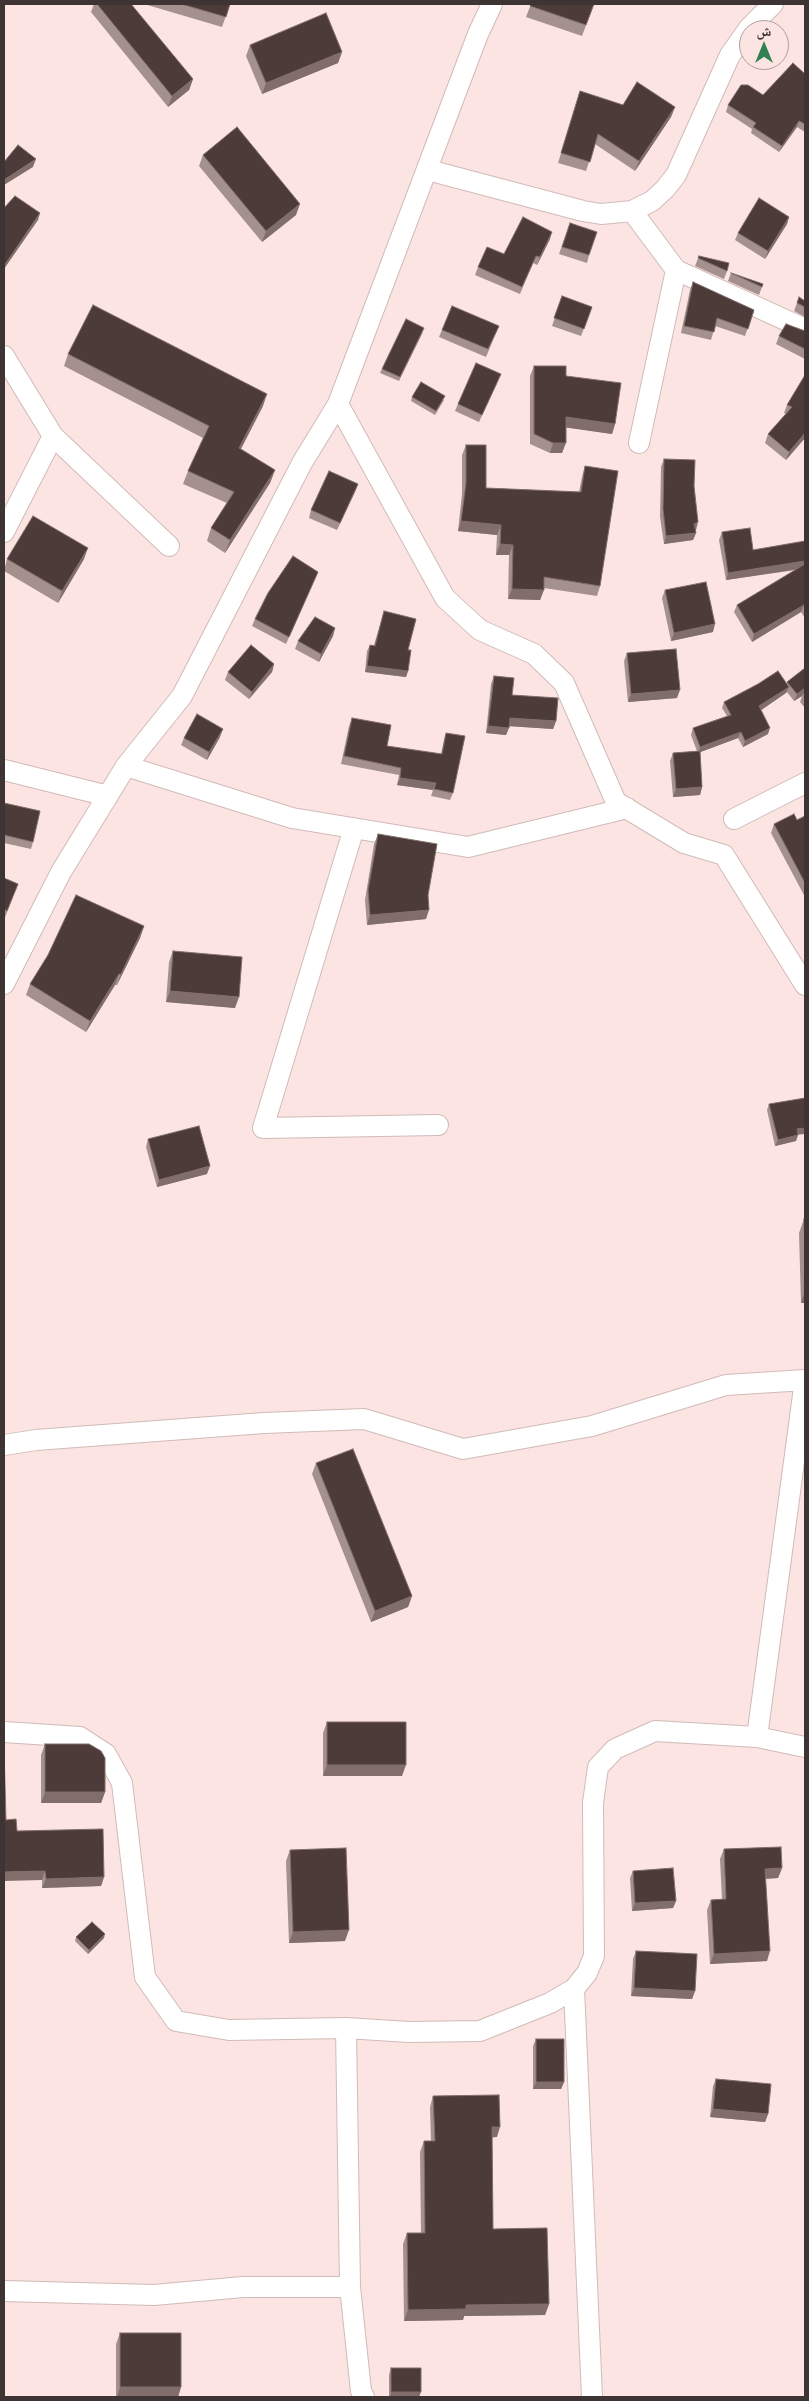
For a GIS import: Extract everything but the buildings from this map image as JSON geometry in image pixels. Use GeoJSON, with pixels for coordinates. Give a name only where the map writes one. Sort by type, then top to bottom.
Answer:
{"type":"FeatureCollection","features":[{"type":"Feature","properties":{"kind":"street"},"geometry":{"type":"LineString","coordinates":[[4,984],[61,872],[126,766],[182,696],[302,462],[338,404],[478,34],[492,4]]}},
{"type":"Feature","properties":{"kind":"street"},"geometry":{"type":"LineString","coordinates":[[428,170],[583,211],[601,214],[632,211],[652,201],[676,176],[730,56],[749,28],[773,4]]}},
{"type":"Feature","properties":{"kind":"street"},"geometry":{"type":"LineString","coordinates":[[632,211],[676,270],[805,329]]}},
{"type":"Feature","properties":{"kind":"street"},"geometry":{"type":"LineString","coordinates":[[640,442],[676,270]]}},
{"type":"Feature","properties":{"kind":"street"},"geometry":{"type":"LineString","coordinates":[[4,356],[53,436],[169,546]]}},
{"type":"Feature","properties":{"kind":"street"},"geometry":{"type":"LineString","coordinates":[[338,404],[445,598],[480,630],[534,654],[564,683],[616,802],[684,843],[724,855],[805,985]]}},
{"type":"Feature","properties":{"kind":"street"},"geometry":{"type":"LineString","coordinates":[[4,532],[53,436]]}},
{"type":"Feature","properties":{"kind":"street"},"geometry":{"type":"LineString","coordinates":[[126,766],[292,818],[468,847],[627,808]]}},
{"type":"Feature","properties":{"kind":"street"},"geometry":{"type":"LineString","coordinates":[[4,770],[108,796]]}},
{"type":"Feature","properties":{"kind":"street"},"geometry":{"type":"LineString","coordinates":[[734,820],[805,783]]}},
{"type":"Feature","properties":{"kind":"street"},"geometry":{"type":"LineString","coordinates":[[354,828],[262,1128],[438,1125]]}},
{"type":"Feature","properties":{"kind":"street"},"geometry":{"type":"LineString","coordinates":[[4,1445],[36,1440],[244,1424],[364,1419],[462,1449],[592,1426],[726,1385],[805,1380],[757,1737]]}},
{"type":"Feature","properties":{"kind":"street"},"geometry":{"type":"LineString","coordinates":[[4,1732],[80,1737],[106,1754],[122,1783],[145,1977],[176,2021],[229,2030],[346,2028],[409,2032],[480,2030],[550,2003],[574,1989],[587,1973],[594,1956],[593,1803],[598,1767],[615,1749],[655,1731],[757,1737],[805,1747]]}},
{"type":"Feature","properties":{"kind":"street"},"geometry":{"type":"LineString","coordinates":[[574,1989],[592,2397]]}},
{"type":"Feature","properties":{"kind":"street"},"geometry":{"type":"LineString","coordinates":[[346,2028],[350,2287],[361,2391],[364,2397]]}},
{"type":"Feature","properties":{"kind":"street"},"geometry":{"type":"LineString","coordinates":[[4,2291],[154,2295],[243,2287],[350,2287]]}}]}
